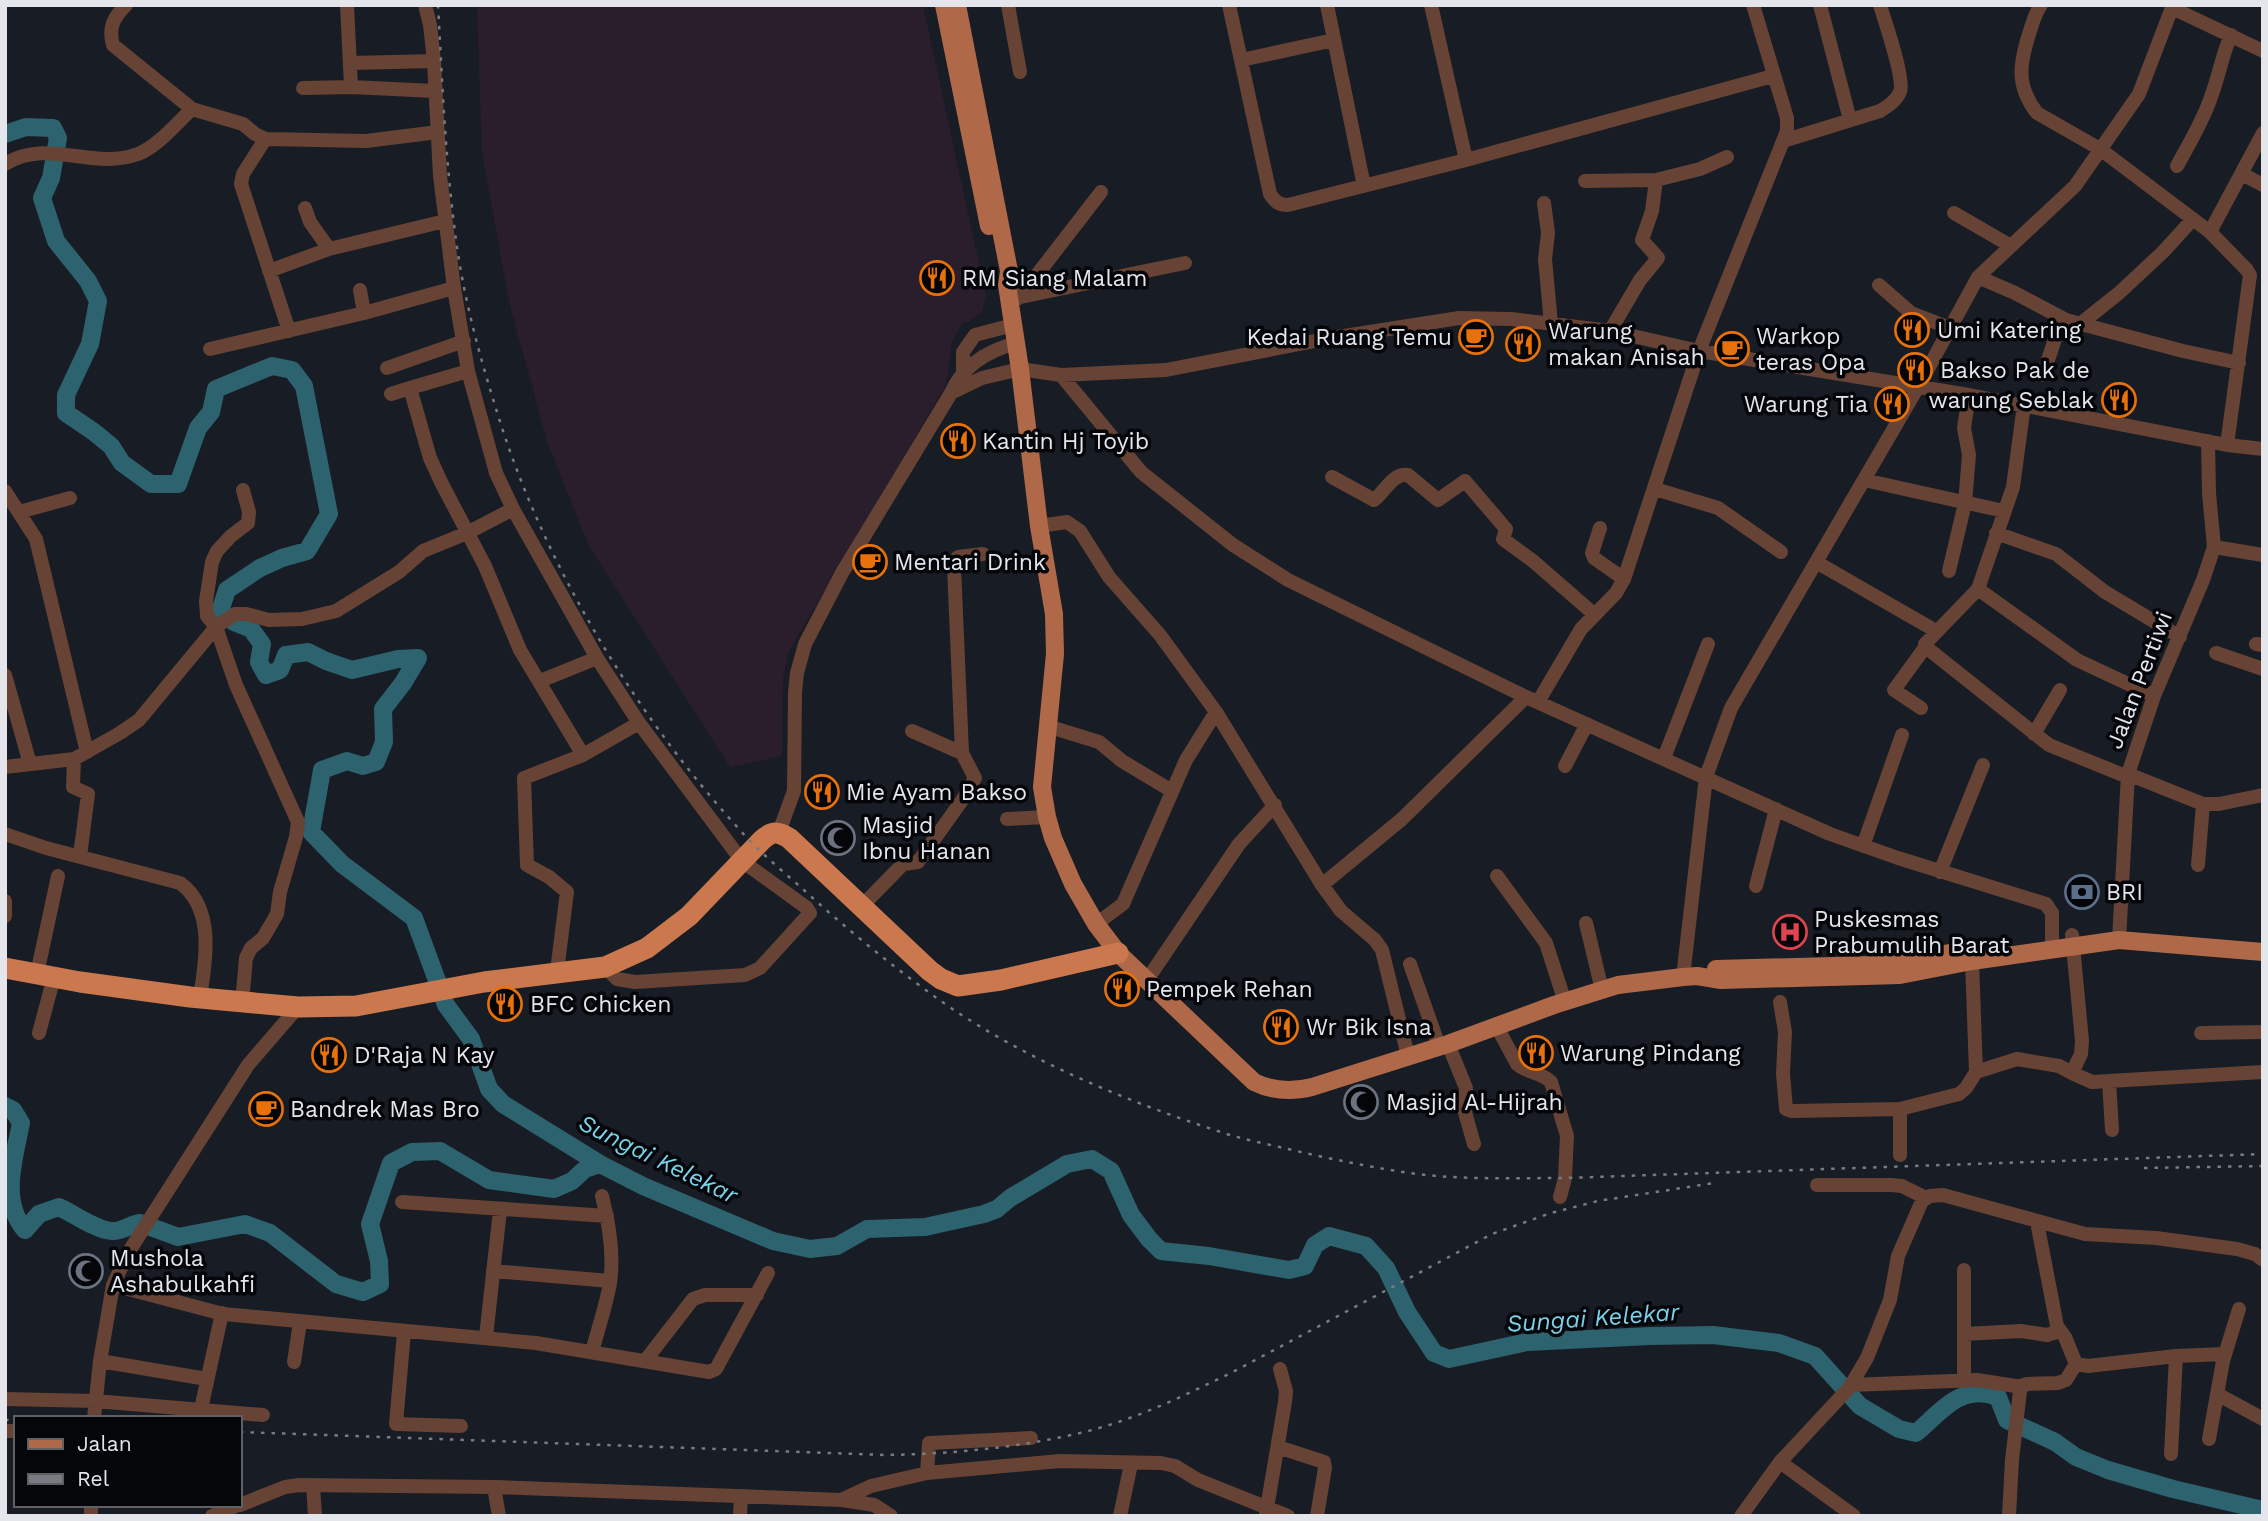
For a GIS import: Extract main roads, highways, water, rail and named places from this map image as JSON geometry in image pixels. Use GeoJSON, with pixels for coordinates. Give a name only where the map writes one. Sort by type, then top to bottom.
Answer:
{"type":"FeatureCollection","features":[{"type":"Feature","properties":{"kind":"highway"},"geometry":{"type":"LineString","coordinates":[[5,968],[242,1003],[298,1007],[356,1006],[557,971],[606,967],[647,948],[689,916],[770,832],[779,832],[789,838],[930,971],[958,986],[1001,980],[1118,953]]}},
{"type":"Feature","properties":{"kind":"main road"},"geometry":{"type":"LineString","coordinates":[[944,5],[999,274],[1012,294]]}},
{"type":"Feature","properties":{"kind":"main road"},"geometry":{"type":"LineString","coordinates":[[957,5],[1005,244],[1039,526],[1054,614],[1055,654],[1042,786],[1046,817],[1073,884],[1096,924],[1118,953],[1254,1082],[1265,1087],[1299,1090],[1444,1045],[1602,990],[1629,984],[1690,976],[1721,980],[1869,978],[1900,975],[1970,955],[2119,934],[2263,942]]}},
{"type":"Feature","properties":{"kind":"main road"},"geometry":{"type":"LineString","coordinates":[[2119,934],[2263,952]]}},
{"type":"Feature","properties":{"kind":"waterway","name":"Sungai Kelekar"},"geometry":{"type":"LineString","coordinates":[[5,134],[26,127],[53,128],[58,138],[51,178],[42,198],[56,241],[88,281],[98,301],[90,344],[66,395],[66,413],[111,446],[122,463],[151,484],[178,484],[198,428],[211,412],[216,389],[272,366],[292,370],[304,386],[329,514],[307,551],[260,568],[227,590],[220,611],[234,622],[251,629],[262,644],[259,662],[266,675],[280,670],[286,655],[308,652],[352,670],[398,659],[418,658],[383,709],[384,742],[376,762],[363,766],[347,761],[322,770],[311,832],[342,864],[414,918],[446,1005],[471,1039],[489,1089],[503,1104],[600,1164],[643,1186],[773,1241],[810,1249],[837,1246],[867,1229],[925,1227],[984,1214],[997,1209],[1010,1198],[1067,1164],[1092,1159],[1111,1171],[1131,1215],[1161,1251],[1209,1256],[1289,1270],[1305,1266],[1315,1245],[1329,1236],[1366,1246],[1386,1268],[1407,1312],[1434,1353],[1449,1359],[1527,1342],[1650,1336],[1713,1335],[1779,1343],[1815,1356],[1860,1406],[1899,1429],[1916,1433],[1944,1408],[1963,1396],[1985,1394],[1998,1397],[2007,1420],[2055,1442],[2076,1457],[2108,1470],[2173,1489],[2263,1510]]}},
{"type":"Feature","properties":{"kind":"waterway"},"geometry":{"type":"LineString","coordinates":[[5,1106],[13,1110],[21,1123],[11,1193],[17,1219],[25,1230],[39,1214],[59,1207],[93,1225],[112,1231],[140,1223],[178,1237],[245,1224],[270,1233],[336,1284],[363,1292],[380,1284],[379,1261],[370,1224],[391,1163],[412,1152],[440,1151],[489,1180],[554,1189],[572,1181],[585,1169],[600,1164]]}},
{"type":"Feature","properties":{"kind":"railway"},"geometry":{"type":"LineString","coordinates":[[438,5],[448,170],[457,248],[466,296],[490,389],[517,470],[569,585],[634,695],[671,747],[751,842],[875,951],[929,993],[980,1027],[1084,1080],[1193,1123],[1307,1153],[1409,1173],[1448,1177],[1565,1178],[2263,1154]]}},
{"type":"Feature","properties":{"kind":"railway"},"geometry":{"type":"LineString","coordinates":[[2144,1168],[2263,1166]]}},
{"type":"Feature","properties":{"kind":"railway"},"geometry":{"type":"LineString","coordinates":[[242,1432],[884,1455],[958,1452],[1032,1443],[1099,1428],[1174,1400],[1229,1374],[1492,1234],[1551,1213],[1598,1201],[1714,1183]]}},
{"type":"Feature","properties":{"kind":"railway"},"geometry":{"type":"LineString","coordinates":[[5,1420],[14,1420]]}},
{"type":"Feature","properties":{"kind":"place","name":"RM Siang Malam"},"geometry":{"type":"Point","coordinates":[937,278]}},
{"type":"Feature","properties":{"kind":"place","name":"Umi Katering"},"geometry":{"type":"Point","coordinates":[1912,330]}},
{"type":"Feature","properties":{"kind":"place","name":"Kedai Ruang Temu"},"geometry":{"type":"Point","coordinates":[1476,337]}},
{"type":"Feature","properties":{"kind":"place","name":"Warung makan Anisah"},"geometry":{"type":"Point","coordinates":[1523,344]}},
{"type":"Feature","properties":{"kind":"place","name":"Warkop teras Opa"},"geometry":{"type":"Point","coordinates":[1732,349]}},
{"type":"Feature","properties":{"kind":"place","name":"Bakso Pak de"},"geometry":{"type":"Point","coordinates":[1915,370]}},
{"type":"Feature","properties":{"kind":"place","name":"warung Seblak"},"geometry":{"type":"Point","coordinates":[2119,400]}},
{"type":"Feature","properties":{"kind":"place","name":"Warung Tia"},"geometry":{"type":"Point","coordinates":[1892,404]}},
{"type":"Feature","properties":{"kind":"place","name":"Kantin Hj Toyib"},"geometry":{"type":"Point","coordinates":[958,441]}},
{"type":"Feature","properties":{"kind":"place","name":"Mentari Drink"},"geometry":{"type":"Point","coordinates":[870,562]}},
{"type":"Feature","properties":{"kind":"place","name":"Mie Ayam Bakso"},"geometry":{"type":"Point","coordinates":[822,792]}},
{"type":"Feature","properties":{"kind":"place","name":"Masjid Ibnu Hanan"},"geometry":{"type":"Point","coordinates":[838,838]}},
{"type":"Feature","properties":{"kind":"place","name":"BRI"},"geometry":{"type":"Point","coordinates":[2082,892]}},
{"type":"Feature","properties":{"kind":"place","name":"Puskesmas Prabumulih Barat"},"geometry":{"type":"Point","coordinates":[1790,932]}},
{"type":"Feature","properties":{"kind":"place","name":"Pempek Rehan"},"geometry":{"type":"Point","coordinates":[1122,989]}},
{"type":"Feature","properties":{"kind":"place","name":"BFC Chicken"},"geometry":{"type":"Point","coordinates":[505,1004]}},
{"type":"Feature","properties":{"kind":"place","name":"Wr Bik Isna"},"geometry":{"type":"Point","coordinates":[1281,1027]}},
{"type":"Feature","properties":{"kind":"place","name":"Warung Pindang"},"geometry":{"type":"Point","coordinates":[1536,1053]}},
{"type":"Feature","properties":{"kind":"place","name":"D'Raja N Kay"},"geometry":{"type":"Point","coordinates":[329,1055]}},
{"type":"Feature","properties":{"kind":"place","name":"Masjid Al-Hijrah"},"geometry":{"type":"Point","coordinates":[1361,1102]}},
{"type":"Feature","properties":{"kind":"place","name":"Bandrek Mas Bro"},"geometry":{"type":"Point","coordinates":[266,1109]}},
{"type":"Feature","properties":{"kind":"place","name":"Mushola Ashabulkahfi"},"geometry":{"type":"Point","coordinates":[86,1271]}}]}
